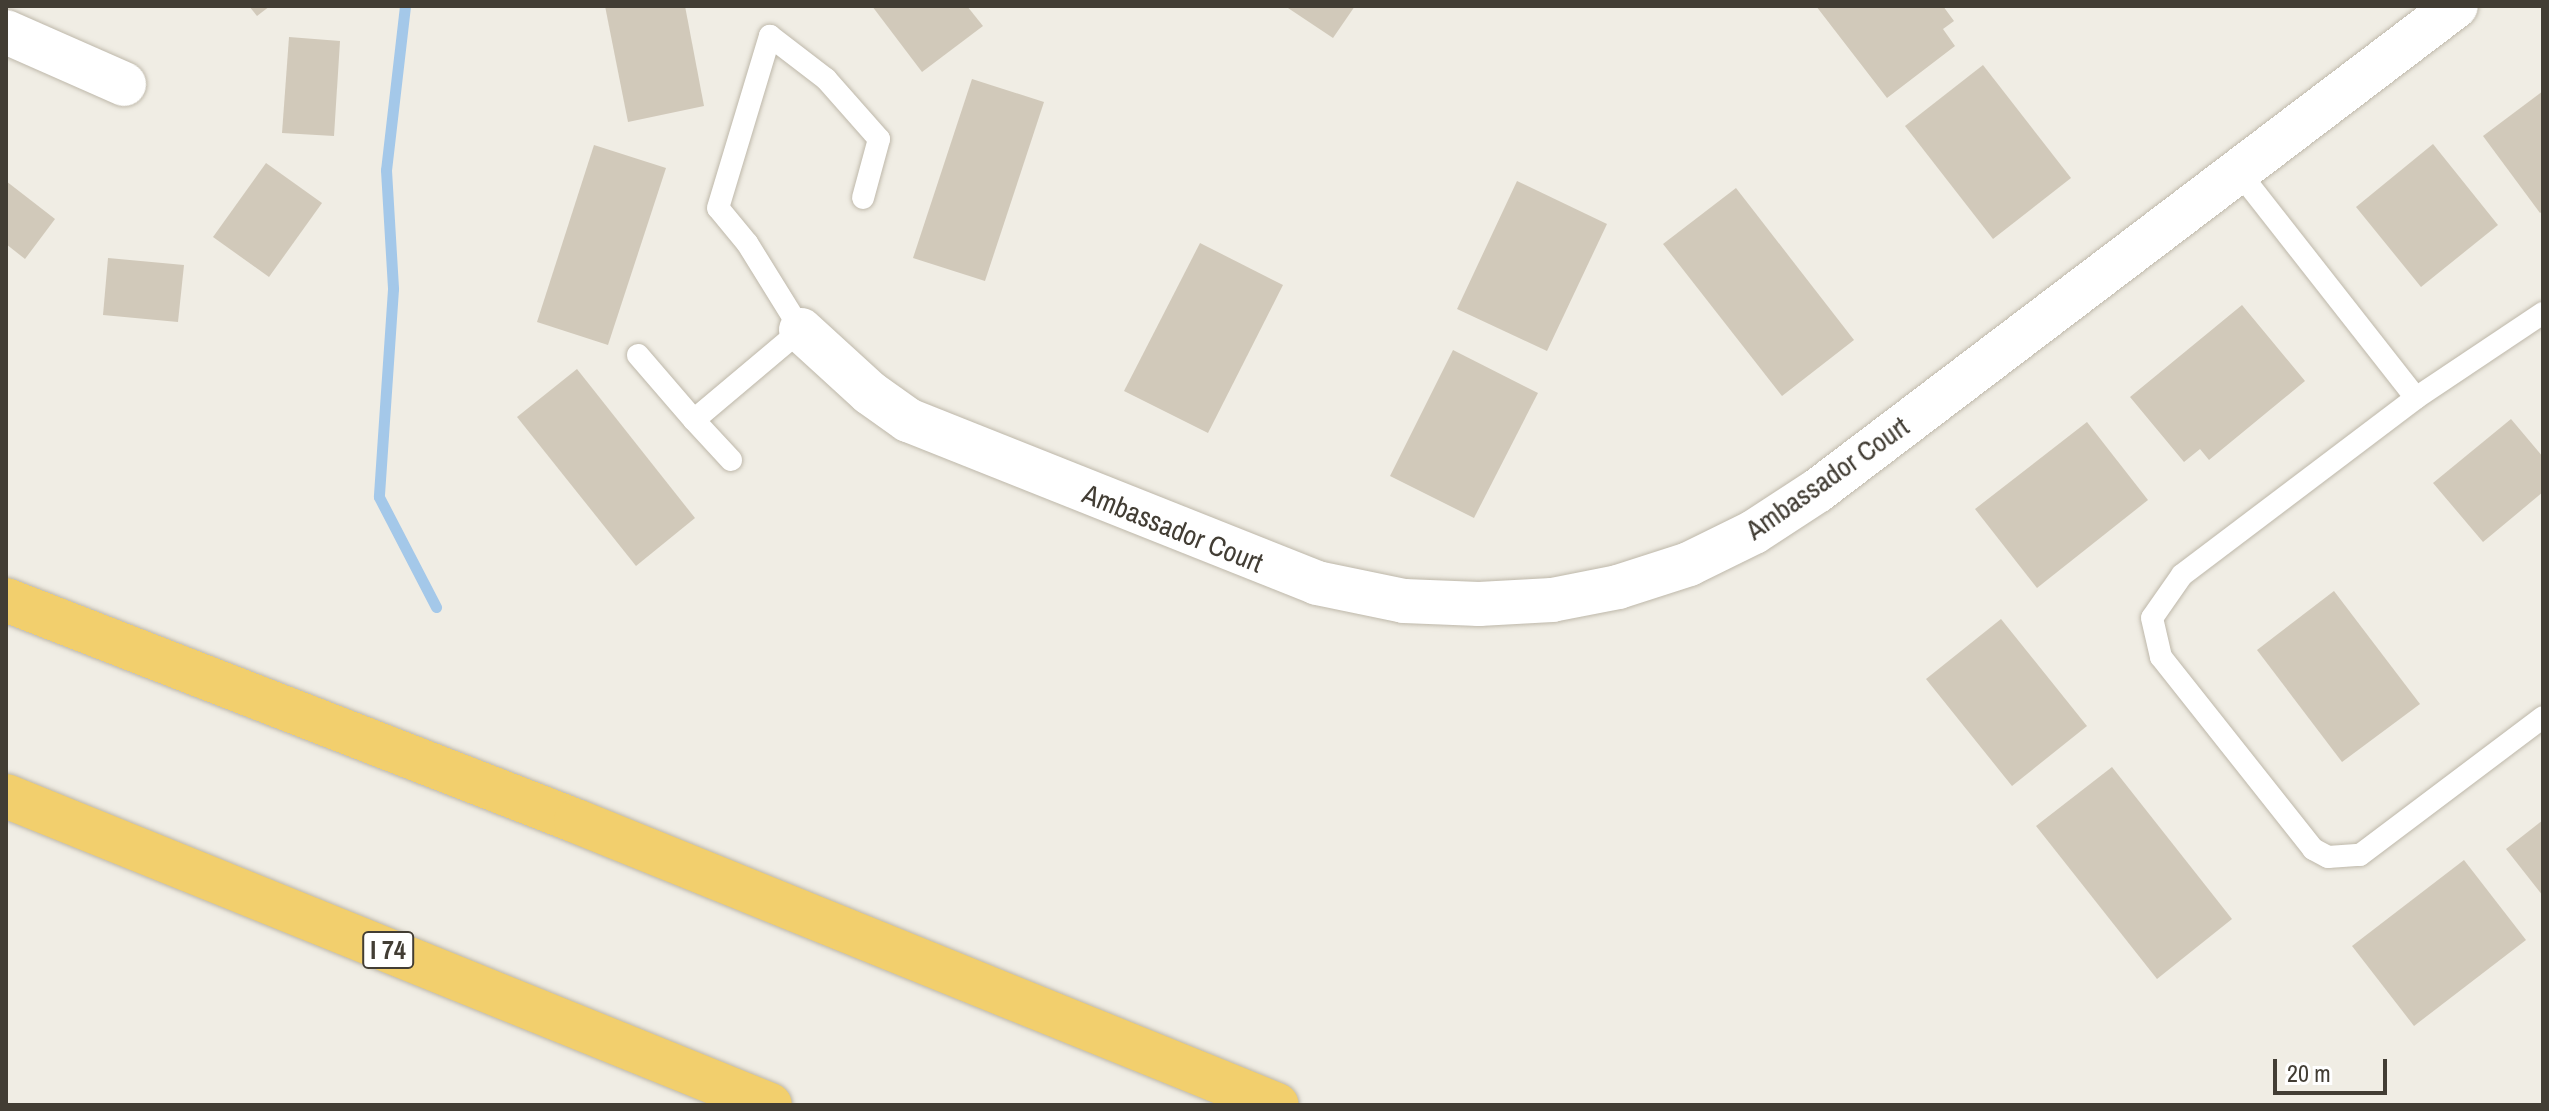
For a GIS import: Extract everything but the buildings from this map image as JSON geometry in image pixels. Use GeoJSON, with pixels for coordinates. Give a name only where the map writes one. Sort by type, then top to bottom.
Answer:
{"type":"FeatureCollection","features":[{"type":"Feature","properties":{"kind":"highway"},"geometry":{"type":"LineString","coordinates":[[6,600],[576,821],[1277,1105]]}},
{"type":"Feature","properties":{"kind":"highway","name":"I 74"},"geometry":{"type":"LineString","coordinates":[[6,796],[770,1105]]}},
{"type":"Feature","properties":{"kind":"street","name":"Ambassador Court"},"geometry":{"type":"LineString","coordinates":[[801,330],[870,393],[908,420],[1277,570],[1404,601],[1552,600],[1675,569],[1754,532],[1830,481],[2456,6]]}},
{"type":"Feature","properties":{"kind":"street"},"geometry":{"type":"LineString","coordinates":[[6,32],[124,84]]}},
{"type":"Feature","properties":{"kind":"lane"},"geometry":{"type":"LineString","coordinates":[[694,420],[801,330],[718,208],[770,36],[826,79],[879,139],[863,198]]}},
{"type":"Feature","properties":{"kind":"lane"},"geometry":{"type":"LineString","coordinates":[[2238,171],[2416,398]]}},
{"type":"Feature","properties":{"kind":"lane"},"geometry":{"type":"LineString","coordinates":[[2543,313],[2416,398],[2182,575],[2152,618],[2161,657],[2313,849],[2328,857],[2360,855],[2543,717]]}},
{"type":"Feature","properties":{"kind":"lane"},"geometry":{"type":"LineString","coordinates":[[638,355],[731,460]]}},
{"type":"Feature","properties":{"kind":"waterway"},"geometry":{"type":"LineString","coordinates":[[405,6],[386,170],[393,289],[379,497],[436,607]]}}]}
